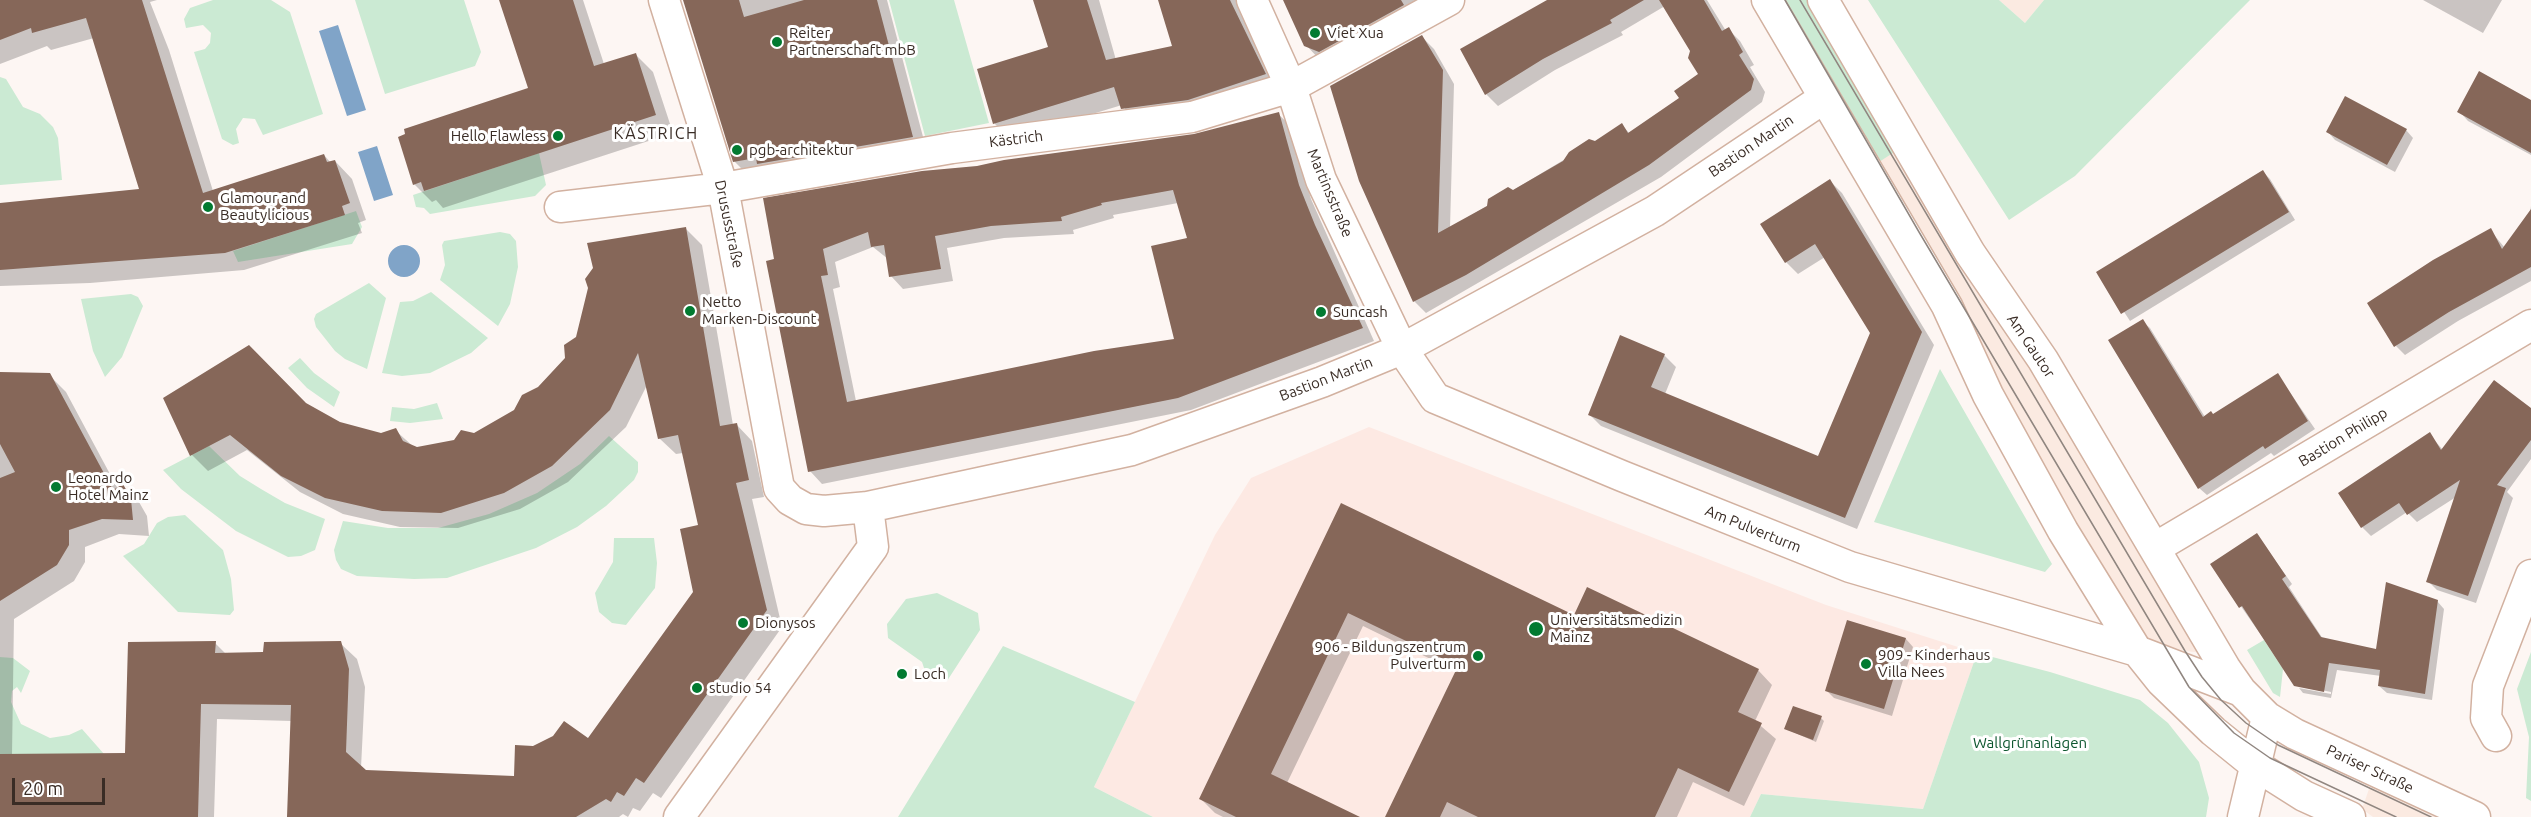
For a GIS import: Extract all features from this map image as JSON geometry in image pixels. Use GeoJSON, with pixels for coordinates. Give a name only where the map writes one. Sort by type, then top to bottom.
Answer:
{"type":"FeatureCollection","features":[{"type":"Feature","properties":{"kind":"street","name":"Drususstraße"},"geometry":{"type":"LineString","coordinates":[[664,0],[723,188],[779,488]]}},
{"type":"Feature","properties":{"kind":"street","name":"Martinsstraße"},"geometry":{"type":"LineString","coordinates":[[1252,0],[1291,87],[1322,180],[1402,350]]}},
{"type":"Feature","properties":{"kind":"street","name":"Kästrich"},"geometry":{"type":"LineString","coordinates":[[560,207],[723,188],[952,147],[1192,117],[1291,87],[1449,0]]}},
{"type":"Feature","properties":{"kind":"street"},"geometry":{"type":"LineString","coordinates":[[1767,0],[1947,306],[1988,395],[2063,531],[2137,651],[2161,681],[2213,731],[2255,765],[2304,796],[2350,817]]}},
{"type":"Feature","properties":{"kind":"street","name":"Am Gautor"},"geometry":{"type":"LineString","coordinates":[[1823,0],[1970,253],[2043,360],[2224,668],[2241,691],[2267,717]]}},
{"type":"Feature","properties":{"kind":"street","name":"Bastion Martin"},"geometry":{"type":"LineString","coordinates":[[779,488],[790,500],[806,509],[824,511],[868,507],[1132,450],[1322,382],[1402,350],[1655,211],[1824,98]]}},
{"type":"Feature","properties":{"kind":"street","name":"Bastion Philipp"},"geometry":{"type":"LineString","coordinates":[[2155,548],[2531,325]]}},
{"type":"Feature","properties":{"kind":"street","name":"Am Pulverturm"},"geometry":{"type":"LineString","coordinates":[[1402,350],[1435,398],[1622,476],[1850,567],[2137,651]]}},
{"type":"Feature","properties":{"kind":"street"},"geometry":{"type":"LineString","coordinates":[[679,817],[873,547],[868,507]]}},
{"type":"Feature","properties":{"kind":"street"},"geometry":{"type":"LineString","coordinates":[[2496,736],[2486,718],[2488,687],[2531,575]]}},
{"type":"Feature","properties":{"kind":"street","name":"Am Gautor"},"geometry":{"type":"LineString","coordinates":[[2137,651],[2241,691]]}},
{"type":"Feature","properties":{"kind":"street"},"geometry":{"type":"LineString","coordinates":[[2242,817],[2267,717]]}},
{"type":"Feature","properties":{"kind":"street","name":"Pariser Straße"},"geometry":{"type":"LineString","coordinates":[[2267,717],[2330,751],[2475,817]]}},
{"type":"Feature","properties":{"kind":"shaded area"},"geometry":{"type":"Polygon","coordinates":[[[1811,0],[2204,653],[2185,651],[2163,644],[2139,635],[2131,626],[1876,165],[1811,0]]]}},
{"type":"Feature","properties":{"kind":"shaded area"},"geometry":{"type":"Polygon","coordinates":[[[1999,0],[2044,0],[2025,23],[1999,0]]]}},
{"type":"Feature","properties":{"kind":"shaded area","name":"Universitätsmedizin Mainz"},"geometry":{"type":"Polygon","coordinates":[[[1369,427],[1826,605],[1977,653],[1923,809],[1761,794],[1750,817],[1153,817],[1094,787],[1215,535],[1251,478],[1369,427]]]}},
{"type":"Feature","properties":{"kind":"shaded area"},"geometry":{"type":"Polygon","coordinates":[[[2374,786],[2452,817],[2373,817],[2362,809],[2369,789],[2374,786]]]}},
{"type":"Feature","properties":{"kind":"green space"},"geometry":{"type":"Polygon","coordinates":[[[213,0],[271,0],[290,12],[323,114],[263,135],[255,119],[243,118],[236,129],[239,143],[233,145],[222,139],[194,52],[205,49],[210,43],[211,33],[203,25],[186,28],[184,19],[190,8],[213,0]]]}},
{"type":"Feature","properties":{"kind":"green space"},"geometry":{"type":"Polygon","coordinates":[[[355,0],[464,0],[481,52],[475,66],[385,94],[355,0]]]}},
{"type":"Feature","properties":{"kind":"green space"},"geometry":{"type":"Polygon","coordinates":[[[889,0],[954,0],[989,123],[925,136],[889,0]]]}},
{"type":"Feature","properties":{"kind":"green space"},"geometry":{"type":"Polygon","coordinates":[[[1777,0],[1811,0],[1899,149],[1879,162],[1777,0]]]}},
{"type":"Feature","properties":{"kind":"green space"},"geometry":{"type":"Polygon","coordinates":[[[1868,0],[1999,0],[2025,23],[2044,0],[2250,0],[2075,176],[2009,220],[1868,0]]]}},
{"type":"Feature","properties":{"kind":"green space"},"geometry":{"type":"Polygon","coordinates":[[[0,77],[6,79],[23,107],[40,114],[53,127],[58,138],[62,180],[0,185],[0,77]]]}},
{"type":"Feature","properties":{"kind":"green space"},"geometry":{"type":"Polygon","coordinates":[[[539,153],[546,185],[535,196],[430,214],[424,208],[416,207],[413,195],[539,153]]]}},
{"type":"Feature","properties":{"kind":"green space"},"geometry":{"type":"Polygon","coordinates":[[[356,211],[362,227],[352,244],[238,262],[233,251],[356,211]]]}},
{"type":"Feature","properties":{"kind":"green space"},"geometry":{"type":"Polygon","coordinates":[[[500,232],[510,234],[516,241],[518,267],[510,304],[498,326],[440,280],[445,265],[442,245],[444,241],[500,232]]]}},
{"type":"Feature","properties":{"kind":"green space"},"geometry":{"type":"Polygon","coordinates":[[[369,283],[386,298],[367,369],[345,359],[335,351],[316,327],[314,319],[316,314],[369,283]]]}},
{"type":"Feature","properties":{"kind":"green space"},"geometry":{"type":"Polygon","coordinates":[[[431,292],[488,338],[471,353],[430,373],[402,376],[382,373],[400,302],[413,301],[431,292]]]}},
{"type":"Feature","properties":{"kind":"green space"},"geometry":{"type":"Polygon","coordinates":[[[131,294],[138,297],[143,306],[122,357],[105,377],[93,351],[81,299],[131,294]]]}},
{"type":"Feature","properties":{"kind":"green space"},"geometry":{"type":"Polygon","coordinates":[[[300,358],[314,373],[340,392],[334,407],[307,388],[288,368],[300,358]]]}},
{"type":"Feature","properties":{"kind":"green space"},"geometry":{"type":"Polygon","coordinates":[[[1940,369],[2052,564],[2045,572],[1874,522],[1940,369]]]}},
{"type":"Feature","properties":{"kind":"green space"},"geometry":{"type":"Polygon","coordinates":[[[437,403],[443,419],[410,423],[390,421],[392,407],[414,409],[437,403]]]}},
{"type":"Feature","properties":{"kind":"green space"},"geometry":{"type":"Polygon","coordinates":[[[609,436],[638,462],[638,472],[634,480],[606,506],[577,527],[536,548],[447,578],[357,576],[341,569],[336,560],[334,550],[343,521],[388,528],[438,528],[489,514],[537,493],[580,464],[609,436]]]}},
{"type":"Feature","properties":{"kind":"green space"},"geometry":{"type":"Polygon","coordinates":[[[209,446],[240,476],[285,503],[325,519],[315,550],[301,556],[288,557],[236,531],[181,489],[163,470],[209,446]]]}},
{"type":"Feature","properties":{"kind":"green space"},"geometry":{"type":"Polygon","coordinates":[[[185,515],[223,550],[231,579],[234,610],[230,615],[178,612],[123,556],[144,544],[157,523],[168,517],[185,515]]]}},
{"type":"Feature","properties":{"kind":"green space"},"geometry":{"type":"Polygon","coordinates":[[[614,538],[654,538],[657,563],[655,588],[626,625],[612,623],[599,612],[595,593],[613,562],[614,538]]]}},
{"type":"Feature","properties":{"kind":"green space"},"geometry":{"type":"Polygon","coordinates":[[[937,593],[978,613],[980,630],[947,681],[928,680],[922,662],[888,638],[887,624],[906,599],[937,593]]]}},
{"type":"Feature","properties":{"kind":"green space"},"geometry":{"type":"Polygon","coordinates":[[[2264,640],[2283,669],[2280,697],[2273,693],[2247,650],[2264,640]]]}},
{"type":"Feature","properties":{"kind":"green space"},"geometry":{"type":"Polygon","coordinates":[[[1003,646],[1135,702],[1094,787],[1153,817],[898,817],[1003,646]]]}},
{"type":"Feature","properties":{"kind":"green space"},"geometry":{"type":"Polygon","coordinates":[[[2531,652],[2531,801],[2526,798],[2529,737],[2517,689],[2531,652]]]}},
{"type":"Feature","properties":{"kind":"green space","name":"Wallgrünanlagen"},"geometry":{"type":"Polygon","coordinates":[[[1977,653],[2050,672],[2140,700],[2168,723],[2199,762],[2209,798],[2206,817],[1750,817],[1761,794],[1923,809],[1977,653]]]}},
{"type":"Feature","properties":{"kind":"green space"},"geometry":{"type":"Polygon","coordinates":[[[0,657],[13,658],[30,671],[21,693],[17,687],[12,691],[11,702],[21,724],[50,738],[69,735],[82,729],[104,754],[0,754],[0,657]]]}},
{"type":"Feature","properties":{"kind":"water"},"geometry":{"type":"Polygon","coordinates":[[[338,25],[366,110],[347,116],[319,31],[338,25]]]}},
{"type":"Feature","properties":{"kind":"water"},"geometry":{"type":"Polygon","coordinates":[[[377,146],[393,195],[374,201],[358,152],[377,146]]]}},
{"type":"Feature","properties":{"kind":"water"},"geometry":{"type":"Polygon","coordinates":[[[404,245],[415,250],[420,261],[415,272],[404,277],[393,272],[388,261],[393,250],[404,245]]]}},
{"type":"Feature","properties":{"kind":"building"},"geometry":{"type":"Polygon","coordinates":[[[0,0],[142,0],[203,193],[324,154],[327,162],[335,160],[350,203],[342,206],[345,215],[225,253],[0,270],[0,203],[139,189],[86,18],[32,33],[31,28],[0,40],[0,0]]]}},
{"type":"Feature","properties":{"kind":"building"},"geometry":{"type":"Polygon","coordinates":[[[499,0],[573,0],[594,66],[636,53],[656,115],[424,191],[421,182],[413,185],[398,137],[405,134],[404,129],[528,88],[499,0]]]}},
{"type":"Feature","properties":{"kind":"building"},"geometry":{"type":"Polygon","coordinates":[[[683,0],[739,0],[744,17],[804,0],[877,0],[913,137],[757,164],[756,158],[733,162],[683,0]]]}},
{"type":"Feature","properties":{"kind":"building"},"geometry":{"type":"Polygon","coordinates":[[[1033,0],[1087,0],[1106,60],[1172,46],[1158,0],[1230,0],[1266,74],[1188,100],[1121,109],[1114,87],[993,124],[977,69],[1048,47],[1033,0]]]}},
{"type":"Feature","properties":{"kind":"building"},"geometry":{"type":"Polygon","coordinates":[[[1283,0],[1401,0],[1404,5],[1319,52],[1304,46],[1283,0]]]}},
{"type":"Feature","properties":{"kind":"building"},"geometry":{"type":"Polygon","coordinates":[[[1547,0],[1644,0],[1610,20],[1612,23],[1543,59],[1485,95],[1460,49],[1547,0]]]}},
{"type":"Feature","properties":{"kind":"building"},"geometry":{"type":"Polygon","coordinates":[[[1659,0],[1704,0],[1722,31],[1729,27],[1743,52],[1739,55],[1754,79],[1751,90],[1649,165],[1466,275],[1413,302],[1359,181],[1330,86],[1422,35],[1443,70],[1438,233],[1487,206],[1488,199],[1508,187],[1513,190],[1563,161],[1569,152],[1589,139],[1595,141],[1622,123],[1628,133],[1679,98],[1674,91],[1698,74],[1688,58],[1690,51],[1659,0]]]}},
{"type":"Feature","properties":{"kind":"building"},"geometry":{"type":"Polygon","coordinates":[[[2479,71],[2531,100],[2531,153],[2457,112],[2479,71]]]}},
{"type":"Feature","properties":{"kind":"building"},"geometry":{"type":"Polygon","coordinates":[[[2345,96],[2407,129],[2387,165],[2326,132],[2345,96]]]}},
{"type":"Feature","properties":{"kind":"building"},"geometry":{"type":"Polygon","coordinates":[[[1279,112],[1299,185],[1363,328],[1178,398],[808,472],[766,261],[774,259],[763,198],[922,171],[977,166],[1004,160],[1194,134],[1279,112]],[[1173,190],[1101,203],[1102,205],[1061,217],[1062,221],[991,226],[935,236],[941,269],[889,277],[884,245],[871,247],[868,232],[823,249],[828,275],[821,276],[847,402],[1094,351],[1174,339],[1151,246],[1187,238],[1173,190]]]}},
{"type":"Feature","properties":{"kind":"building"},"geometry":{"type":"Polygon","coordinates":[[[2263,170],[2289,212],[2121,314],[2096,272],[2263,170]]]}},
{"type":"Feature","properties":{"kind":"building"},"geometry":{"type":"Polygon","coordinates":[[[1830,179],[1922,332],[1845,518],[1588,415],[1620,335],[1665,354],[1651,387],[1818,456],[1870,333],[1815,244],[1785,263],[1760,224],[1830,179]]]}},
{"type":"Feature","properties":{"kind":"building"},"geometry":{"type":"Polygon","coordinates":[[[2531,209],[2531,267],[2449,312],[2394,347],[2367,303],[2433,260],[2491,228],[2502,249],[2531,209]]]}},
{"type":"Feature","properties":{"kind":"building"},"geometry":{"type":"Polygon","coordinates":[[[686,227],[720,426],[737,423],[749,480],[736,483],[767,610],[644,783],[636,778],[624,796],[617,792],[611,802],[606,799],[576,817],[287,817],[291,705],[201,704],[198,817],[0,817],[0,754],[125,753],[128,642],[216,641],[215,653],[263,652],[264,642],[341,641],[349,669],[346,752],[366,770],[514,776],[515,745],[533,746],[553,736],[564,721],[588,738],[693,592],[680,529],[698,525],[678,435],[658,439],[638,353],[610,410],[552,466],[504,493],[441,513],[382,511],[325,498],[281,476],[230,435],[190,456],[163,398],[249,345],[306,403],[340,422],[381,433],[396,428],[403,441],[417,447],[454,440],[461,430],[474,433],[514,410],[522,395],[538,387],[565,358],[564,345],[576,337],[588,288],[585,279],[593,268],[587,243],[686,227]]]}},
{"type":"Feature","properties":{"kind":"building"},"geometry":{"type":"Polygon","coordinates":[[[2143,319],[2203,417],[2211,411],[2213,414],[2278,373],[2308,421],[2265,449],[2263,446],[2198,489],[2108,340],[2143,319]]]}},
{"type":"Feature","properties":{"kind":"building","name":"Leonardo Hotel Mainz"},"geometry":{"type":"Polygon","coordinates":[[[0,372],[50,373],[113,490],[123,484],[131,499],[133,520],[102,519],[69,530],[69,545],[57,565],[0,601],[0,478],[15,472],[0,444],[0,372]]]}},
{"type":"Feature","properties":{"kind":"building"},"geometry":{"type":"Polygon","coordinates":[[[2494,380],[2531,408],[2531,440],[2497,485],[2506,488],[2468,596],[2426,582],[2460,480],[2407,515],[2399,503],[2361,528],[2338,493],[2430,432],[2441,450],[2494,380]]]}},
{"type":"Feature","properties":{"kind":"building"},"geometry":{"type":"Polygon","coordinates":[[[1341,503],[1574,615],[1587,587],[1759,669],[1738,712],[1762,723],[1729,792],[1678,768],[1655,817],[1478,817],[1447,802],[1440,817],[1385,817],[1458,666],[1348,613],[1271,774],[1360,817],[1236,817],[1199,799],[1341,503]]]}},
{"type":"Feature","properties":{"kind":"building"},"geometry":{"type":"Polygon","coordinates":[[[2257,533],[2286,576],[2282,579],[2321,637],[2376,649],[2386,582],[2438,600],[2425,694],[2378,686],[2380,670],[2329,663],[2324,692],[2294,686],[2242,606],[2239,608],[2210,564],[2257,533]]]}},
{"type":"Feature","properties":{"kind":"building","name":"909 - Kinderhaus Villa Nees"},"geometry":{"type":"Polygon","coordinates":[[[1847,620],[1906,638],[1884,709],[1825,691],[1847,620]]]}},
{"type":"Feature","properties":{"kind":"building"},"geometry":{"type":"Polygon","coordinates":[[[1793,706],[1822,716],[1813,740],[1784,729],[1793,706]]]}},
{"type":"Feature","properties":{"kind":"tram line"},"geometry":{"type":"LineString","coordinates":[[1785,0],[1919,232],[2189,687],[2234,733],[2270,758],[2396,817]]}},
{"type":"Feature","properties":{"kind":"tram line"},"geometry":{"type":"LineString","coordinates":[[1800,0],[2202,677],[2221,700],[2246,723],[2278,745],[2431,817]]}},
{"type":"Feature","properties":{"kind":"place","name":"Viet Xua"},"geometry":{"type":"Point","coordinates":[1315,33]}},
{"type":"Feature","properties":{"kind":"place","name":"Reiter Partnerschaft mbB"},"geometry":{"type":"Point","coordinates":[777,42]}},
{"type":"Feature","properties":{"kind":"place","name":"Hello Flawless"},"geometry":{"type":"Point","coordinates":[558,136]}},
{"type":"Feature","properties":{"kind":"place","name":"pgb-architektur"},"geometry":{"type":"Point","coordinates":[737,150]}},
{"type":"Feature","properties":{"kind":"place","name":"Glamour and Beautylicious"},"geometry":{"type":"Point","coordinates":[208,207]}},
{"type":"Feature","properties":{"kind":"place","name":"Netto Marken-Discount"},"geometry":{"type":"Point","coordinates":[690,311]}},
{"type":"Feature","properties":{"kind":"place","name":"Suncash"},"geometry":{"type":"Point","coordinates":[1321,312]}},
{"type":"Feature","properties":{"kind":"place","name":"Leonardo Hotel Mainz"},"geometry":{"type":"Point","coordinates":[56,487]}},
{"type":"Feature","properties":{"kind":"place","name":"Dionysos"},"geometry":{"type":"Point","coordinates":[743,623]}},
{"type":"Feature","properties":{"kind":"place","name":"Universitätsmedizin Mainz"},"geometry":{"type":"Point","coordinates":[1536,629]}},
{"type":"Feature","properties":{"kind":"place","name":"906 - Bildungszentrum Pulverturm"},"geometry":{"type":"Point","coordinates":[1478,656]}},
{"type":"Feature","properties":{"kind":"place","name":"909 - Kinderhaus Villa Nees"},"geometry":{"type":"Point","coordinates":[1866,664]}},
{"type":"Feature","properties":{"kind":"place","name":"Loch"},"geometry":{"type":"Point","coordinates":[902,674]}},
{"type":"Feature","properties":{"kind":"place","name":"studio 54"},"geometry":{"type":"Point","coordinates":[697,688]}},
{"type":"Feature","properties":{"kind":"district","name":"KÄSTRICH"},"geometry":{"type":"Point","coordinates":[656,134]}}]}
